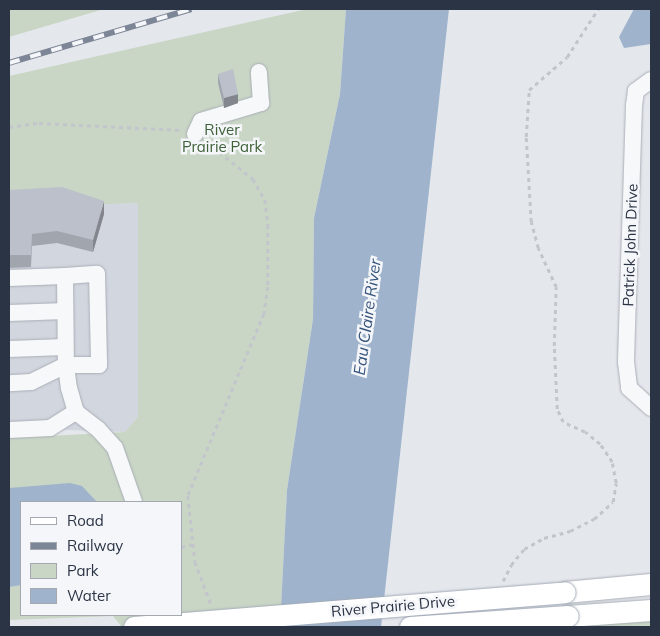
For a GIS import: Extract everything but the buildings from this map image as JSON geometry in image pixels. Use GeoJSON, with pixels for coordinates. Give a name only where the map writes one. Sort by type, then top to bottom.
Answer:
{"type":"FeatureCollection","features":[{"type":"Feature","properties":{"kind":"main road","name":"River Prairie Drive"},"geometry":{"type":"LineString","coordinates":[[134,627],[651,584]]}},
{"type":"Feature","properties":{"kind":"main road","name":"River Prairie Drive"},"geometry":{"type":"LineString","coordinates":[[410,627],[651,610]]}},
{"type":"Feature","properties":{"kind":"street"},"geometry":{"type":"LineString","coordinates":[[194,134],[201,121],[261,103],[259,72]]}},
{"type":"Feature","properties":{"kind":"street","name":"Patrick John Drive"},"geometry":{"type":"LineString","coordinates":[[651,80],[641,84],[636,91],[634,105],[626,362],[629,388],[651,408]]}},
{"type":"Feature","properties":{"kind":"street"},"geometry":{"type":"LineString","coordinates":[[9,278],[97,274],[99,356],[99,366],[66,365],[31,382],[9,382]]}},
{"type":"Feature","properties":{"kind":"street"},"geometry":{"type":"LineString","coordinates":[[65,276],[66,365],[76,412],[98,428],[116,448],[134,501]]}},
{"type":"Feature","properties":{"kind":"street"},"geometry":{"type":"LineString","coordinates":[[9,313],[65,311]]}},
{"type":"Feature","properties":{"kind":"street"},"geometry":{"type":"LineString","coordinates":[[9,349],[65,347]]}},
{"type":"Feature","properties":{"kind":"street"},"geometry":{"type":"LineString","coordinates":[[9,430],[50,428],[68,420],[76,412]]}},
{"type":"Feature","properties":{"kind":"path"},"geometry":{"type":"LineString","coordinates":[[500,591],[510,564],[524,549],[544,538],[570,531],[594,519],[613,502],[616,483],[612,462],[600,444],[559,416],[554,346],[556,287],[538,248],[531,222],[526,137],[529,90],[566,57],[598,9]]}},
{"type":"Feature","properties":{"kind":"path"},"geometry":{"type":"LineString","coordinates":[[9,127],[39,123],[173,128],[194,134],[253,180],[265,200],[268,225],[268,287],[264,314],[188,496],[195,562],[213,608]]}},
{"type":"Feature","properties":{"kind":"path"},"geometry":{"type":"LineString","coordinates":[[182,546],[194,544]]}},
{"type":"Feature","properties":{"kind":"shaded area"},"geometry":{"type":"Polygon","coordinates":[[[138,203],[138,417],[125,432],[9,428],[9,208],[138,203]]]}},
{"type":"Feature","properties":{"kind":"green space"},"geometry":{"type":"Polygon","coordinates":[[[9,9],[104,9],[9,37],[9,9]]]}},
{"type":"Feature","properties":{"kind":"green space","name":"River Prairie Park"},"geometry":{"type":"Polygon","coordinates":[[[307,9],[346,9],[340,94],[314,218],[313,319],[287,490],[280,627],[122,627],[113,616],[9,620],[9,438],[125,432],[138,417],[138,203],[9,208],[9,76],[307,9]]]}},
{"type":"Feature","properties":{"kind":"green space"},"geometry":{"type":"Polygon","coordinates":[[[651,615],[651,627],[436,627],[651,615]]]}},
{"type":"Feature","properties":{"kind":"water","name":"Eau Claire River"},"geometry":{"type":"Polygon","coordinates":[[[346,9],[449,9],[381,627],[280,627],[287,490],[313,319],[314,218],[340,94],[346,9]]]}},
{"type":"Feature","properties":{"kind":"water"},"geometry":{"type":"Polygon","coordinates":[[[634,9],[651,9],[651,44],[624,48],[619,37],[634,9]]]}},
{"type":"Feature","properties":{"kind":"water"},"geometry":{"type":"Polygon","coordinates":[[[70,483],[82,486],[96,501],[20,501],[20,585],[9,587],[9,488],[70,483]]]}},
{"type":"Feature","properties":{"kind":"railway"},"geometry":{"type":"LineString","coordinates":[[9,63],[191,9]]}}]}
